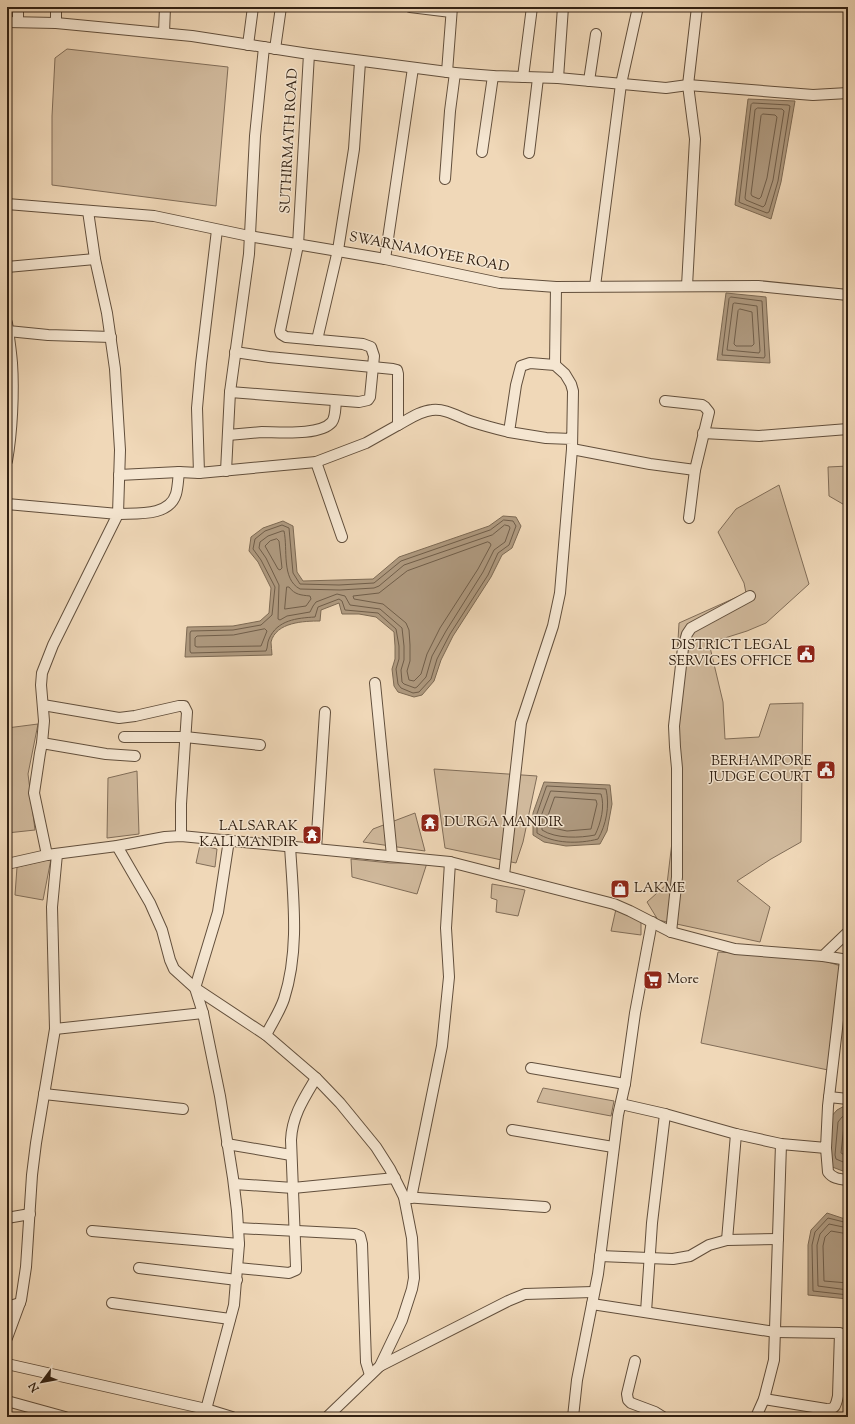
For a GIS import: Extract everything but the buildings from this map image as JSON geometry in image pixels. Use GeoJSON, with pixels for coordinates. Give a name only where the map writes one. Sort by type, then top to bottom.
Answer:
{"type":"FeatureCollection","features":[{"type":"Feature","properties":{"kind":"street"},"geometry":{"type":"LineString","coordinates":[[18,7],[18,22]]}},
{"type":"Feature","properties":{"kind":"street"},"geometry":{"type":"LineString","coordinates":[[56,7],[56,23]]}},
{"type":"Feature","properties":{"kind":"street"},"geometry":{"type":"LineString","coordinates":[[164,33],[165,7]]}},
{"type":"Feature","properties":{"kind":"street"},"geometry":{"type":"LineString","coordinates":[[248,45],[253,7]]}},
{"type":"Feature","properties":{"kind":"street"},"geometry":{"type":"LineString","coordinates":[[276,49],[281,7]]}},
{"type":"Feature","properties":{"kind":"street"},"geometry":{"type":"LineString","coordinates":[[410,7],[452,10],[450,111],[445,179]]}},
{"type":"Feature","properties":{"kind":"street"},"geometry":{"type":"LineString","coordinates":[[523,77],[532,7]]}},
{"type":"Feature","properties":{"kind":"street"},"geometry":{"type":"LineString","coordinates":[[558,78],[563,7]]}},
{"type":"Feature","properties":{"kind":"street"},"geometry":{"type":"LineString","coordinates":[[595,286],[621,84],[638,7]]}},
{"type":"Feature","properties":{"kind":"street"},"geometry":{"type":"LineString","coordinates":[[687,286],[695,139],[688,85],[698,7]]}},
{"type":"Feature","properties":{"kind":"street","name":"SUTHIRMATH ROAD"},"geometry":{"type":"LineString","coordinates":[[7,22],[56,23],[164,33],[309,54],[298,244],[280,331],[281,334],[286,337],[317,340]]}},
{"type":"Feature","properties":{"kind":"street"},"geometry":{"type":"LineString","coordinates":[[589,81],[596,34]]}},
{"type":"Feature","properties":{"kind":"street"},"geometry":{"type":"LineString","coordinates":[[226,470],[230,392],[249,254],[255,136],[264,47]]}},
{"type":"Feature","properties":{"kind":"street"},"geometry":{"type":"LineString","coordinates":[[309,54],[451,73],[558,78],[666,88],[688,85],[813,95],[848,93]]}},
{"type":"Feature","properties":{"kind":"street"},"geometry":{"type":"LineString","coordinates":[[230,392],[336,401],[359,402],[368,400],[371,392],[374,366],[374,353],[371,347],[368,345],[317,340],[338,250],[354,149],[360,62]]}},
{"type":"Feature","properties":{"kind":"street"},"geometry":{"type":"LineString","coordinates":[[385,259],[413,68]]}},
{"type":"Feature","properties":{"kind":"street"},"geometry":{"type":"LineString","coordinates":[[482,152],[493,76]]}},
{"type":"Feature","properties":{"kind":"street"},"geometry":{"type":"LineString","coordinates":[[529,153],[538,78]]}},
{"type":"Feature","properties":{"kind":"street","name":"SWARNAMOYEE ROAD"},"geometry":{"type":"LineString","coordinates":[[7,204],[154,216],[249,236],[385,259],[500,283],[556,287],[758,286],[848,295]]}},
{"type":"Feature","properties":{"kind":"street"},"geometry":{"type":"LineString","coordinates":[[7,1338],[20,1303],[26,1267],[35,1156],[55,1029],[52,854],[34,793],[42,743],[42,673],[53,646],[118,514],[120,450],[116,372],[111,337],[95,259],[88,211]]}},
{"type":"Feature","properties":{"kind":"street"},"geometry":{"type":"LineString","coordinates":[[199,473],[197,408],[218,230]]}},
{"type":"Feature","properties":{"kind":"street"},"geometry":{"type":"LineString","coordinates":[[7,267],[95,259]]}},
{"type":"Feature","properties":{"kind":"street"},"geometry":{"type":"LineString","coordinates":[[555,365],[556,287]]}},
{"type":"Feature","properties":{"kind":"street"},"geometry":{"type":"LineString","coordinates":[[7,461],[10,447],[13,388],[12,362],[7,327],[48,335],[111,337]]}},
{"type":"Feature","properties":{"kind":"street"},"geometry":{"type":"LineString","coordinates":[[235,352],[269,357],[374,366],[397,370],[398,425]]}},
{"type":"Feature","properties":{"kind":"street"},"geometry":{"type":"LineString","coordinates":[[504,875],[521,723],[553,626],[560,593],[572,444],[573,390],[565,374],[555,365],[530,363],[521,366],[514,392],[509,432]]}},
{"type":"Feature","properties":{"kind":"street"},"geometry":{"type":"LineString","coordinates":[[228,436],[261,432],[309,431],[324,428],[331,422],[335,415],[336,401]]}},
{"type":"Feature","properties":{"kind":"street"},"geometry":{"type":"LineString","coordinates":[[665,401],[702,405],[708,412],[695,470],[689,518]]}},
{"type":"Feature","properties":{"kind":"street"},"geometry":{"type":"LineString","coordinates":[[119,475],[179,472],[199,473],[316,462],[366,443],[418,414],[433,410],[446,411],[474,422],[509,432],[546,438],[650,464],[695,470]]}},
{"type":"Feature","properties":{"kind":"street"},"geometry":{"type":"LineString","coordinates":[[703,433],[759,436],[848,430]]}},
{"type":"Feature","properties":{"kind":"street"},"geometry":{"type":"LineString","coordinates":[[316,462],[342,537]]}},
{"type":"Feature","properties":{"kind":"street"},"geometry":{"type":"LineString","coordinates":[[7,504],[118,514],[160,510],[167,507],[171,503],[176,494],[179,472]]}},
{"type":"Feature","properties":{"kind":"street"},"geometry":{"type":"LineString","coordinates":[[671,932],[677,877],[677,768],[674,726],[683,648],[687,634],[696,624],[750,596]]}},
{"type":"Feature","properties":{"kind":"street"},"geometry":{"type":"LineString","coordinates":[[375,683],[392,856]]}},
{"type":"Feature","properties":{"kind":"street"},"geometry":{"type":"LineString","coordinates":[[43,705],[119,718],[135,716],[183,705],[187,712],[180,804],[181,836]]}},
{"type":"Feature","properties":{"kind":"street"},"geometry":{"type":"LineString","coordinates":[[316,849],[325,712]]}},
{"type":"Feature","properties":{"kind":"street"},"geometry":{"type":"LineString","coordinates":[[124,737],[185,737],[260,745]]}},
{"type":"Feature","properties":{"kind":"street"},"geometry":{"type":"LineString","coordinates":[[42,743],[106,754],[135,756]]}},
{"type":"Feature","properties":{"kind":"street"},"geometry":{"type":"LineString","coordinates":[[7,864],[52,854],[117,846],[165,837],[181,836],[450,862],[614,904],[671,932],[735,949],[823,956],[846,960],[829,1097],[826,1148],[828,1172],[830,1176],[848,1180]]}},
{"type":"Feature","properties":{"kind":"street"},"geometry":{"type":"LineString","coordinates":[[205,1413],[234,1304],[239,1244],[234,1184],[220,1096],[203,1013],[195,988],[218,912],[229,840]]}},
{"type":"Feature","properties":{"kind":"street"},"geometry":{"type":"LineString","coordinates":[[117,846],[150,903],[162,930],[174,969],[195,988],[266,1035],[316,1078],[340,1103],[376,1147],[408,1197]]}},
{"type":"Feature","properties":{"kind":"street"},"geometry":{"type":"LineString","coordinates":[[266,1035],[284,999],[292,962],[294,920],[290,846]]}},
{"type":"Feature","properties":{"kind":"street"},"geometry":{"type":"LineString","coordinates":[[380,1366],[402,1320],[414,1278],[408,1197],[442,1046],[449,977],[446,928],[450,862]]}},
{"type":"Feature","properties":{"kind":"street"},"geometry":{"type":"LineString","coordinates":[[573,1417],[577,1380],[593,1292],[598,1274],[613,1147],[626,1084],[635,1013],[652,922]]}},
{"type":"Feature","properties":{"kind":"street"},"geometry":{"type":"LineString","coordinates":[[823,956],[848,932]]}},
{"type":"Feature","properties":{"kind":"street"},"geometry":{"type":"LineString","coordinates":[[55,1029],[203,1013]]}},
{"type":"Feature","properties":{"kind":"street"},"geometry":{"type":"LineString","coordinates":[[531,1068],[626,1084]]}},
{"type":"Feature","properties":{"kind":"street"},"geometry":{"type":"LineString","coordinates":[[238,1268],[289,1273],[293,1272],[296,1267],[292,1127],[301,1102],[316,1078]]}},
{"type":"Feature","properties":{"kind":"street"},"geometry":{"type":"LineString","coordinates":[[44,1094],[183,1109]]}},
{"type":"Feature","properties":{"kind":"street"},"geometry":{"type":"LineString","coordinates":[[829,1097],[848,1099]]}},
{"type":"Feature","properties":{"kind":"street"},"geometry":{"type":"LineString","coordinates":[[621,1104],[665,1114],[736,1134],[781,1144],[826,1148]]}},
{"type":"Feature","properties":{"kind":"street"},"geometry":{"type":"LineString","coordinates":[[646,1312],[652,1222],[665,1114]]}},
{"type":"Feature","properties":{"kind":"street"},"geometry":{"type":"LineString","coordinates":[[512,1130],[613,1147]]}},
{"type":"Feature","properties":{"kind":"street"},"geometry":{"type":"LineString","coordinates":[[727,1240],[736,1134]]}},
{"type":"Feature","properties":{"kind":"street"},"geometry":{"type":"LineString","coordinates":[[227,1144],[292,1155]]}},
{"type":"Feature","properties":{"kind":"street"},"geometry":{"type":"LineString","coordinates":[[756,1417],[764,1400],[774,1360],[781,1144]]}},
{"type":"Feature","properties":{"kind":"street"},"geometry":{"type":"LineString","coordinates":[[234,1184],[293,1188],[395,1178]]}},
{"type":"Feature","properties":{"kind":"street"},"geometry":{"type":"LineString","coordinates":[[408,1197],[545,1207]]}},
{"type":"Feature","properties":{"kind":"street"},"geometry":{"type":"LineString","coordinates":[[7,1218],[30,1214]]}},
{"type":"Feature","properties":{"kind":"street"},"geometry":{"type":"LineString","coordinates":[[238,1228],[355,1234],[360,1236],[362,1244],[366,1362],[370,1375]]}},
{"type":"Feature","properties":{"kind":"street"},"geometry":{"type":"LineString","coordinates":[[92,1231],[239,1244]]}},
{"type":"Feature","properties":{"kind":"street"},"geometry":{"type":"LineString","coordinates":[[600,1256],[673,1259],[686,1257],[709,1245],[727,1240],[778,1239]]}},
{"type":"Feature","properties":{"kind":"street"},"geometry":{"type":"LineString","coordinates":[[139,1268],[236,1280]]}},
{"type":"Feature","properties":{"kind":"street"},"geometry":{"type":"LineString","coordinates":[[327,1417],[380,1366],[508,1301],[525,1294],[593,1292]]}},
{"type":"Feature","properties":{"kind":"street"},"geometry":{"type":"LineString","coordinates":[[7,1307],[20,1303]]}},
{"type":"Feature","properties":{"kind":"street"},"geometry":{"type":"LineString","coordinates":[[112,1303],[230,1318]]}},
{"type":"Feature","properties":{"kind":"street"},"geometry":{"type":"LineString","coordinates":[[592,1304],[775,1332],[840,1333],[838,1396],[836,1406],[830,1410],[764,1400]]}},
{"type":"Feature","properties":{"kind":"street"},"geometry":{"type":"LineString","coordinates":[[635,1361],[627,1394],[628,1400],[631,1403],[655,1412],[663,1417]]}},
{"type":"Feature","properties":{"kind":"street"},"geometry":{"type":"LineString","coordinates":[[7,1364],[205,1413],[232,1417]]}},
{"type":"Feature","properties":{"kind":"street"},"geometry":{"type":"LineString","coordinates":[[7,1401],[66,1417]]}},
{"type":"Feature","properties":{"kind":"shaded area"},"geometry":{"type":"Polygon","coordinates":[[[67,49],[228,67],[216,206],[52,185],[52,116],[55,58],[67,49]]]}},
{"type":"Feature","properties":{"kind":"shaded area"},"geometry":{"type":"Polygon","coordinates":[[[848,466],[848,507],[829,496],[828,467],[848,466]]]}},
{"type":"Feature","properties":{"kind":"shaded area"},"geometry":{"type":"Polygon","coordinates":[[[779,485],[809,584],[766,623],[747,631],[709,643],[723,702],[725,739],[759,737],[770,704],[803,703],[801,842],[737,881],[770,907],[760,942],[658,920],[647,902],[667,884],[675,817],[672,744],[679,623],[746,593],[744,583],[718,532],[736,509],[779,485]]]}},
{"type":"Feature","properties":{"kind":"shaded area"},"geometry":{"type":"Polygon","coordinates":[[[38,724],[28,774],[35,830],[7,833],[7,728],[38,724]]]}},
{"type":"Feature","properties":{"kind":"shaded area"},"geometry":{"type":"Polygon","coordinates":[[[434,769],[537,776],[523,842],[516,863],[445,848],[434,769]]]}},
{"type":"Feature","properties":{"kind":"shaded area"},"geometry":{"type":"Polygon","coordinates":[[[137,771],[139,834],[107,838],[108,778],[137,771]]]}},
{"type":"Feature","properties":{"kind":"shaded area"},"geometry":{"type":"Polygon","coordinates":[[[415,813],[425,851],[363,842],[373,829],[415,813]]]}},
{"type":"Feature","properties":{"kind":"shaded area"},"geometry":{"type":"Polygon","coordinates":[[[200,845],[217,849],[215,867],[196,863],[200,845]]]}},
{"type":"Feature","properties":{"kind":"shaded area"},"geometry":{"type":"Polygon","coordinates":[[[51,859],[43,900],[15,895],[17,867],[51,859]]]}},
{"type":"Feature","properties":{"kind":"shaded area"},"geometry":{"type":"Polygon","coordinates":[[[351,859],[390,863],[427,863],[417,894],[352,877],[351,859]]]}},
{"type":"Feature","properties":{"kind":"shaded area"},"geometry":{"type":"Polygon","coordinates":[[[492,884],[525,890],[518,916],[496,912],[497,900],[491,898],[492,884]]]}},
{"type":"Feature","properties":{"kind":"shaded area"},"geometry":{"type":"Polygon","coordinates":[[[616,909],[641,915],[641,935],[611,931],[616,909]]]}},
{"type":"Feature","properties":{"kind":"shaded area"},"geometry":{"type":"Polygon","coordinates":[[[718,952],[811,957],[841,966],[828,1070],[701,1043],[718,952]]]}},
{"type":"Feature","properties":{"kind":"shaded area"},"geometry":{"type":"Polygon","coordinates":[[[543,1088],[614,1101],[611,1116],[537,1102],[543,1088]]]}},
{"type":"Feature","properties":{"kind":"water"},"geometry":{"type":"Polygon","coordinates":[[[748,99],[795,101],[781,182],[771,219],[735,205],[748,99]]]}},
{"type":"Feature","properties":{"kind":"water"},"geometry":{"type":"Polygon","coordinates":[[[726,293],[766,297],[770,363],[717,360],[726,293]]]}},
{"type":"Feature","properties":{"kind":"water"},"geometry":{"type":"Polygon","coordinates":[[[503,516],[516,517],[521,526],[512,548],[502,555],[491,577],[453,636],[441,660],[434,681],[422,695],[414,697],[398,692],[394,686],[392,669],[395,659],[394,632],[376,617],[359,614],[342,614],[339,603],[321,610],[320,621],[299,622],[279,630],[274,635],[271,642],[272,655],[185,657],[187,627],[233,626],[260,621],[269,613],[271,588],[258,562],[249,551],[251,537],[263,528],[283,521],[293,526],[297,572],[303,581],[373,579],[399,557],[489,526],[503,516]]]}},
{"type":"Feature","properties":{"kind":"water"},"geometry":{"type":"Polygon","coordinates":[[[544,782],[610,785],[612,804],[607,831],[600,844],[566,846],[544,842],[533,835],[533,813],[544,782]]]}},
{"type":"Feature","properties":{"kind":"water"},"geometry":{"type":"Polygon","coordinates":[[[848,1104],[848,1173],[827,1165],[830,1118],[837,1110],[848,1104]]]}},
{"type":"Feature","properties":{"kind":"water"},"geometry":{"type":"Polygon","coordinates":[[[827,1213],[848,1220],[848,1299],[808,1295],[808,1245],[811,1230],[827,1213]]]}},
{"type":"Feature","properties":{"kind":"place","name":"DISTRICT LEGAL SERVICES OFFICE"},"geometry":{"type":"Point","coordinates":[806,654]}},
{"type":"Feature","properties":{"kind":"place","name":"BERHAMPORE JUDGE COURT"},"geometry":{"type":"Point","coordinates":[826,770]}},
{"type":"Feature","properties":{"kind":"place","name":"DURGA MANDIR"},"geometry":{"type":"Point","coordinates":[430,823]}},
{"type":"Feature","properties":{"kind":"place","name":"LALSARAK KALI MANDIR"},"geometry":{"type":"Point","coordinates":[312,835]}},
{"type":"Feature","properties":{"kind":"place","name":"LAKME"},"geometry":{"type":"Point","coordinates":[620,889]}},
{"type":"Feature","properties":{"kind":"place","name":"More"},"geometry":{"type":"Point","coordinates":[653,980]}}]}
